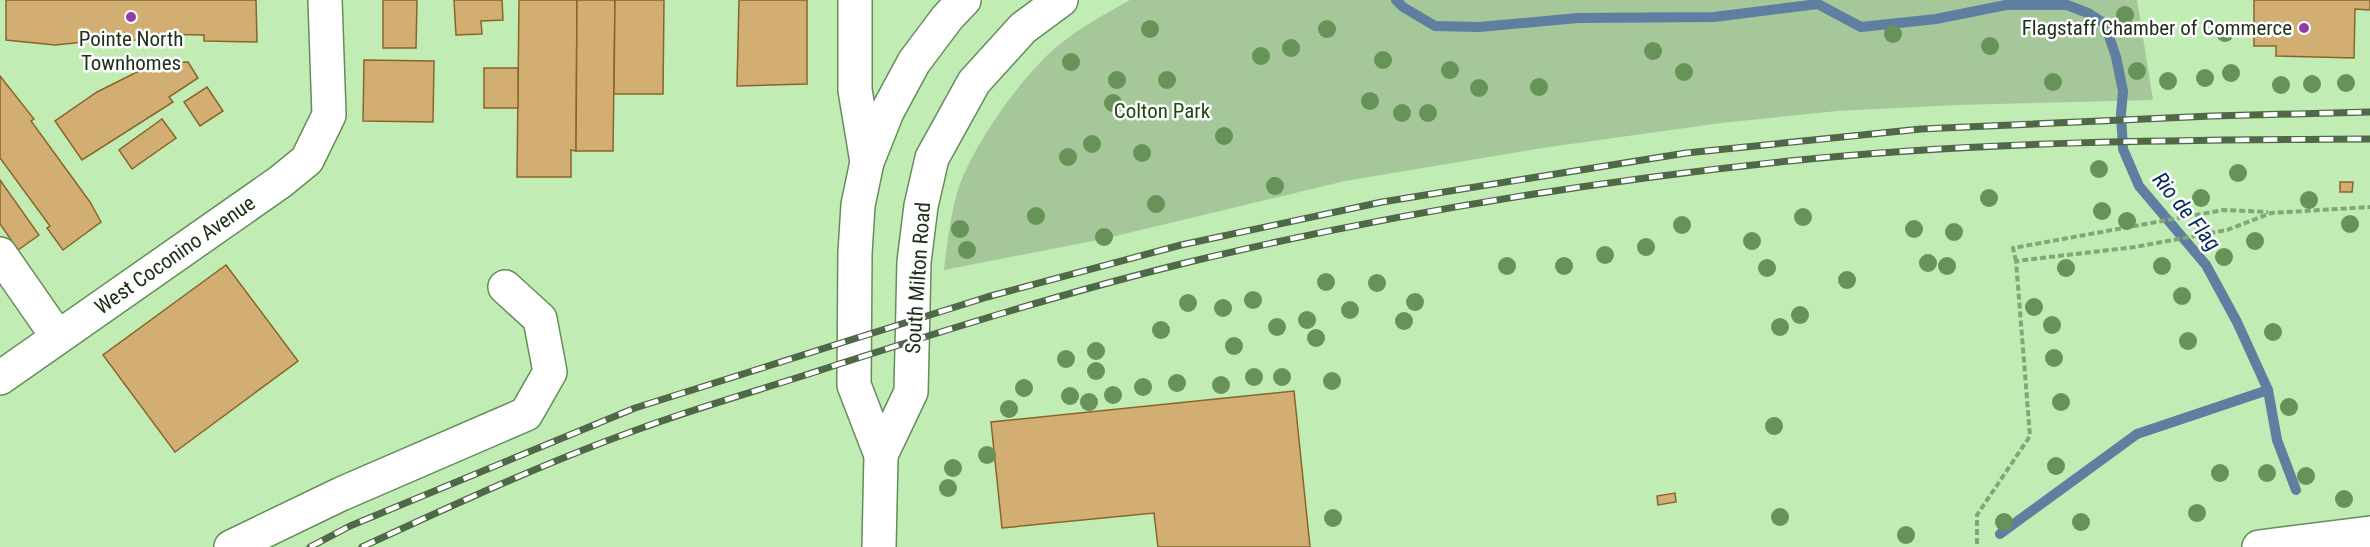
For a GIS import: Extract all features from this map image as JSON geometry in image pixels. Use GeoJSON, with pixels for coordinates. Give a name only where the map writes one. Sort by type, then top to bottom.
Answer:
{"type":"FeatureCollection","features":[{"type":"Feature","properties":{"kind":"main road","name":"West Coconino Avenue"},"geometry":{"type":"LineString","coordinates":[[0,378],[280,182],[307,160],[329,114],[326,0]]}},
{"type":"Feature","properties":{"kind":"main road"},"geometry":{"type":"LineString","coordinates":[[855,0],[855,90],[867,162]]}},
{"type":"Feature","properties":{"kind":"main road","name":"South Milton Road"},"geometry":{"type":"LineString","coordinates":[[879,547],[881,456],[854,385],[855,253],[858,205],[867,162],[887,112],[914,62],[947,18],[964,0]]}},
{"type":"Feature","properties":{"kind":"main road","name":"South Milton Road"},"geometry":{"type":"LineString","coordinates":[[881,456],[911,392],[914,261],[921,206],[932,158],[974,82],[1023,28],[1061,0]]}},
{"type":"Feature","properties":{"kind":"main road"},"geometry":{"type":"LineString","coordinates":[[0,254],[57,336]]}},
{"type":"Feature","properties":{"kind":"main road"},"geometry":{"type":"LineString","coordinates":[[231,547],[341,494],[526,414],[550,372],[540,319],[505,287]]}},
{"type":"Feature","properties":{"kind":"main road"},"geometry":{"type":"LineString","coordinates":[[2259,547],[2370,533]]}},
{"type":"Feature","properties":{"kind":"path"},"geometry":{"type":"LineString","coordinates":[[1977,544],[1977,515],[2030,436],[2016,261],[2013,248],[2223,210],[2271,213],[2370,207]]}},
{"type":"Feature","properties":{"kind":"path"},"geometry":{"type":"LineString","coordinates":[[2016,261],[2135,247],[2227,230],[2271,213]]}},
{"type":"Feature","properties":{"kind":"green space","name":"Colton Park"},"geometry":{"type":"Polygon","coordinates":[[[1130,0],[2137,0],[2153,100],[1957,105],[1837,111],[1721,123],[1542,148],[1345,181],[1103,239],[944,270],[957,193],[974,154],[1001,111],[1033,71],[1064,41],[1096,19],[1130,0]]]}},
{"type":"Feature","properties":{"kind":"building","name":"Pointe North Townhomes"},"geometry":{"type":"Polygon","coordinates":[[[6,0],[256,0],[257,42],[204,41],[204,35],[154,34],[154,40],[104,40],[55,45],[6,40],[6,0]]]}},
{"type":"Feature","properties":{"kind":"building"},"geometry":{"type":"Polygon","coordinates":[[[383,0],[417,0],[416,48],[383,48],[383,0]]]}},
{"type":"Feature","properties":{"kind":"building"},"geometry":{"type":"Polygon","coordinates":[[[454,0],[502,0],[503,20],[481,21],[482,34],[456,35],[454,0]]]}},
{"type":"Feature","properties":{"kind":"building"},"geometry":{"type":"Polygon","coordinates":[[[519,0],[577,0],[576,151],[571,150],[571,177],[517,177],[519,0]]]}},
{"type":"Feature","properties":{"kind":"building"},"geometry":{"type":"Polygon","coordinates":[[[577,0],[615,0],[613,151],[576,151],[577,0]]]}},
{"type":"Feature","properties":{"kind":"building"},"geometry":{"type":"Polygon","coordinates":[[[615,0],[664,0],[663,94],[614,94],[615,0]]]}},
{"type":"Feature","properties":{"kind":"building"},"geometry":{"type":"Polygon","coordinates":[[[739,0],[807,0],[807,84],[737,86],[739,0]]]}},
{"type":"Feature","properties":{"kind":"building","name":"Flagstaff Chamber of Commerce"},"geometry":{"type":"Polygon","coordinates":[[[2254,0],[2370,0],[2370,10],[2355,9],[2354,58],[2276,56],[2276,46],[2254,46],[2254,0]]]}},
{"type":"Feature","properties":{"kind":"building"},"geometry":{"type":"Polygon","coordinates":[[[364,60],[434,61],[433,122],[363,121],[364,60]]]}},
{"type":"Feature","properties":{"kind":"building","name":"Pointe North Townhomes"},"geometry":{"type":"Polygon","coordinates":[[[188,62],[198,78],[169,97],[173,102],[82,160],[55,121],[97,92],[147,67],[150,72],[164,63],[188,62]]]}},
{"type":"Feature","properties":{"kind":"building"},"geometry":{"type":"Polygon","coordinates":[[[484,68],[518,68],[518,108],[484,108],[484,68]]]}},
{"type":"Feature","properties":{"kind":"building","name":"Pointe North Townhomes"},"geometry":{"type":"Polygon","coordinates":[[[0,76],[34,119],[31,121],[90,202],[101,222],[63,250],[47,228],[50,226],[0,158],[0,76]]]}},
{"type":"Feature","properties":{"kind":"building"},"geometry":{"type":"Polygon","coordinates":[[[207,87],[223,111],[200,126],[184,102],[207,87]]]}},
{"type":"Feature","properties":{"kind":"building"},"geometry":{"type":"Polygon","coordinates":[[[162,119],[176,138],[132,169],[119,150],[162,119]]]}},
{"type":"Feature","properties":{"kind":"building"},"geometry":{"type":"Polygon","coordinates":[[[0,180],[39,235],[18,250],[0,224],[0,180]]]}},
{"type":"Feature","properties":{"kind":"building"},"geometry":{"type":"Polygon","coordinates":[[[2340,182],[2353,182],[2352,192],[2340,192],[2340,182]]]}},
{"type":"Feature","properties":{"kind":"building"},"geometry":{"type":"Polygon","coordinates":[[[226,265],[298,361],[175,452],[103,355],[226,265]]]}},
{"type":"Feature","properties":{"kind":"building"},"geometry":{"type":"Polygon","coordinates":[[[1294,391],[1310,547],[1158,547],[1154,513],[1002,528],[991,422],[1294,391]]]}},
{"type":"Feature","properties":{"kind":"building"},"geometry":{"type":"Polygon","coordinates":[[[1675,493],[1676,502],[1658,505],[1657,496],[1675,493]]]}},
{"type":"Feature","properties":{"kind":"waterway","name":"Rio de Flag"},"geometry":{"type":"LineString","coordinates":[[1396,0],[1403,7],[1435,26],[1479,27],[1578,18],[1714,17],[1818,4],[1861,27],[1936,19],[2006,5],[2067,5],[2088,13],[2105,24],[2116,57],[2123,91],[2121,114],[2123,149],[2139,186],[2206,265],[2237,322],[2268,390],[2277,440],[2296,490]]}},
{"type":"Feature","properties":{"kind":"waterway"},"geometry":{"type":"LineString","coordinates":[[2000,534],[2137,434],[2268,390]]}},
{"type":"Feature","properties":{"kind":"railway"},"geometry":{"type":"LineString","coordinates":[[310,547],[350,526],[635,408],[987,297],[1181,245],[1382,202],[1686,153],[1921,129],[2212,116],[2370,112]]}},
{"type":"Feature","properties":{"kind":"railway"},"geometry":{"type":"LineString","coordinates":[[362,547],[534,470],[663,420],[1053,298],[1185,263],[1335,230],[1486,202],[1637,179],[1861,154],[2079,143],[2370,139]]}},
{"type":"Feature","properties":{"kind":"place","name":"Pointe North Townhomes"},"geometry":{"type":"Point","coordinates":[131,17]}},
{"type":"Feature","properties":{"kind":"place","name":"Flagstaff Chamber of Commerce"},"geometry":{"type":"Point","coordinates":[2304,28]}}]}
